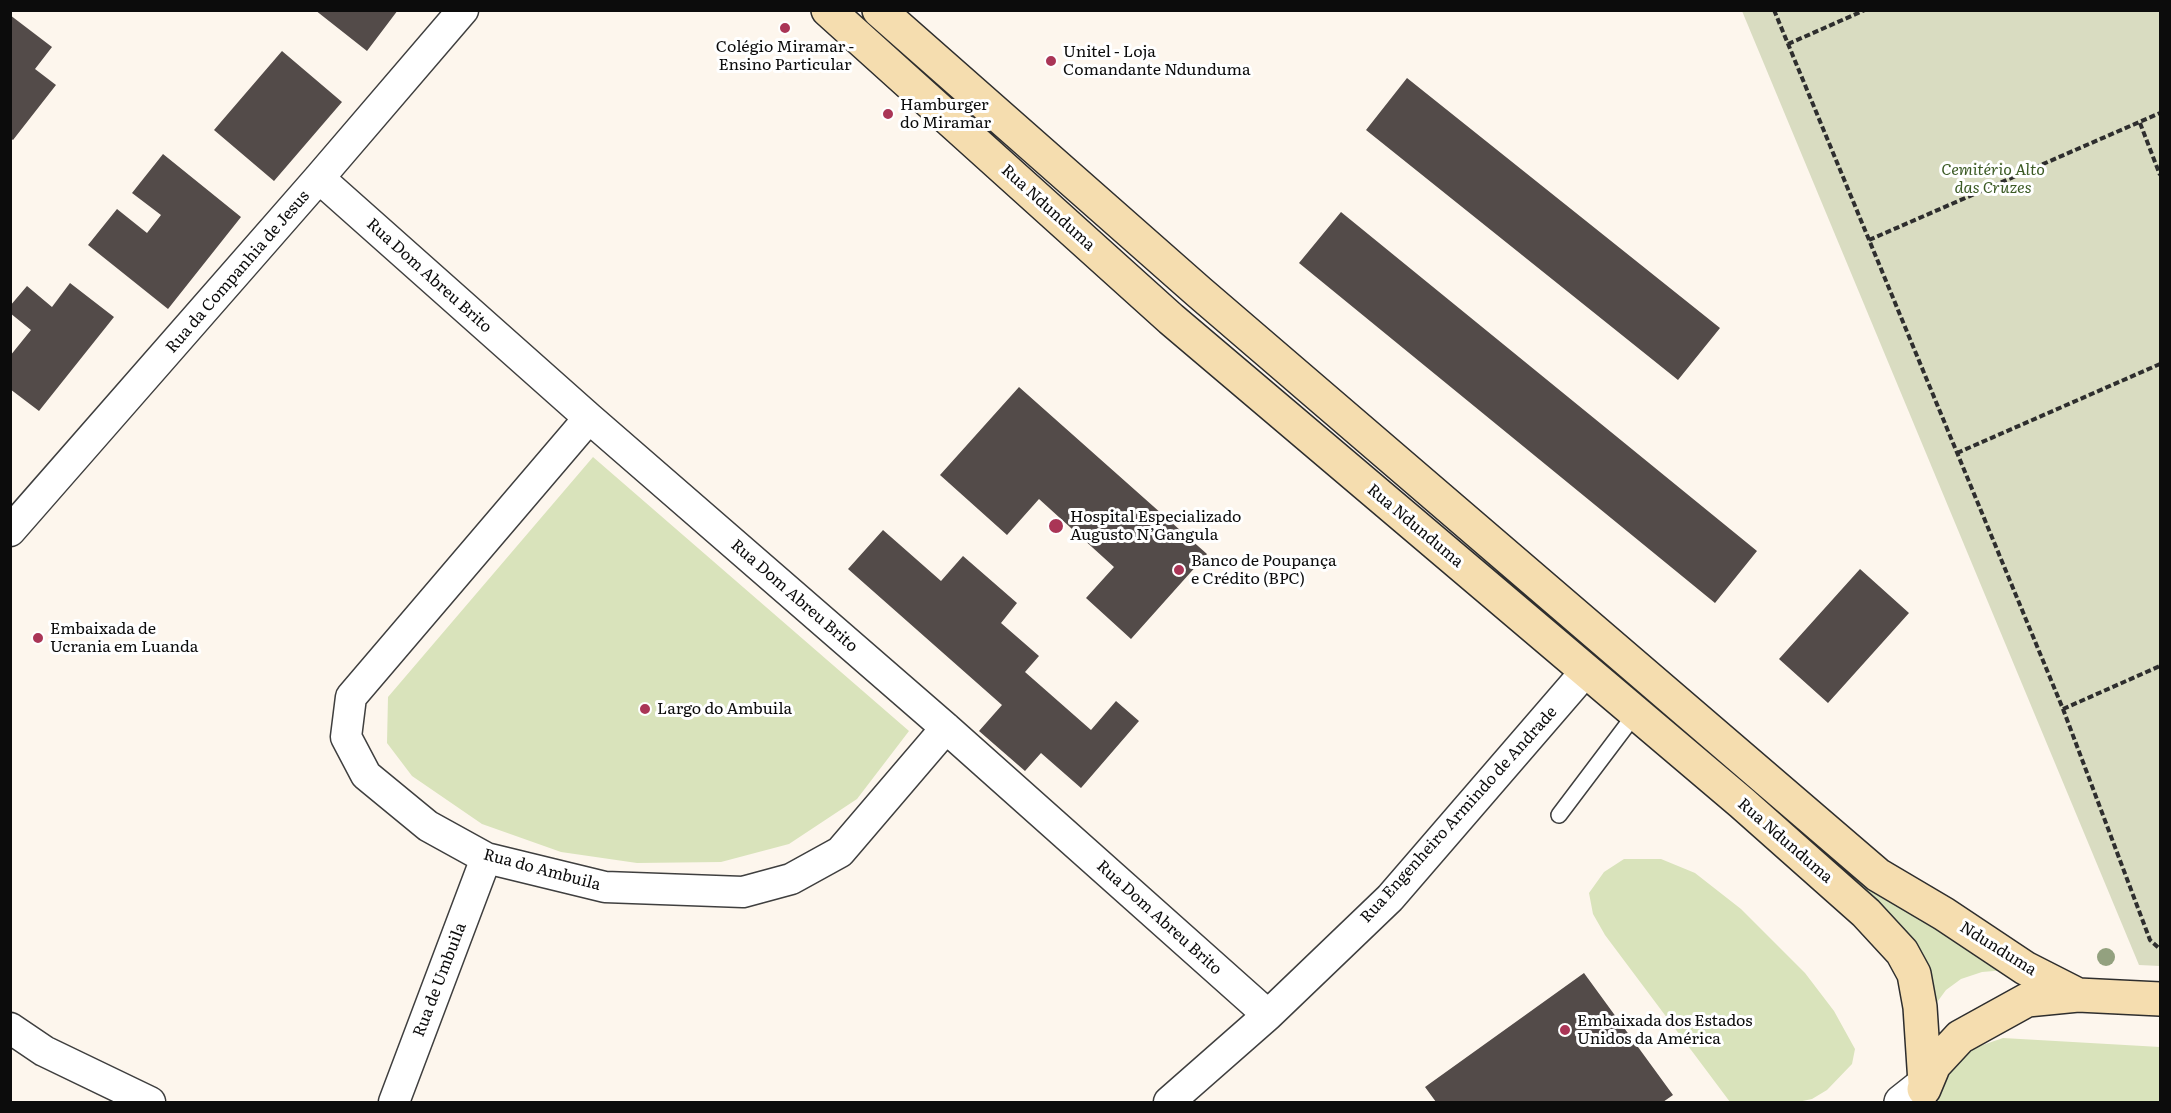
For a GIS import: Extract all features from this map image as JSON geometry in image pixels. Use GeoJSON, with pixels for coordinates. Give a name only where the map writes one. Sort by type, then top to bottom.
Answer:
{"type":"FeatureCollection","features":[{"type":"Feature","properties":{"kind":"main road","name":"Rua Ndunduma"},"geometry":{"type":"LineString","coordinates":[[828,10],[1171,320],[1636,713],[1858,905],[1902,952],[1914,974],[1920,1007],[1915,1096]]}},
{"type":"Feature","properties":{"kind":"main road","name":"Ndunduma"},"geometry":{"type":"LineString","coordinates":[[879,10],[1199,292],[1878,875],[1920,902],[1944,914],[2025,968],[2078,995]]}},
{"type":"Feature","properties":{"kind":"main road"},"geometry":{"type":"LineString","coordinates":[[1915,1096],[1934,1065],[1960,1037],[2027,1000],[2078,995],[2160,999]]}},
{"type":"Feature","properties":{"kind":"street","name":"Rua da Companhia de Jesus"},"geometry":{"type":"LineString","coordinates":[[10,531],[320,178],[463,10]]}},
{"type":"Feature","properties":{"kind":"street","name":"Rua Dom Abreu Brito"},"geometry":{"type":"LineString","coordinates":[[320,178],[588,418],[946,728],[1268,1015]]}},
{"type":"Feature","properties":{"kind":"street","name":"Rua do Ambuila"},"geometry":{"type":"LineString","coordinates":[[588,418],[351,697],[346,736],[366,775],[428,826],[486,858],[605,886],[743,892],[791,879],[840,852],[946,728]]}},
{"type":"Feature","properties":{"kind":"street","name":"Rua Engenheiro Armindo de Andrade"},"geometry":{"type":"LineString","coordinates":[[1169,1102],[1268,1015],[1390,898],[1586,671]]}},
{"type":"Feature","properties":{"kind":"street","name":"Rua de Umbuila"},"geometry":{"type":"LineString","coordinates":[[394,1102],[486,858]]}},
{"type":"Feature","properties":{"kind":"street"},"geometry":{"type":"LineString","coordinates":[[10,1028],[44,1051],[150,1102]]}},
{"type":"Feature","properties":{"kind":"lane"},"geometry":{"type":"LineString","coordinates":[[1559,815],[1636,713]]}},
{"type":"Feature","properties":{"kind":"path"},"geometry":{"type":"LineString","coordinates":[[1774,10],[2063,709],[2150,940],[2160,950]]}},
{"type":"Feature","properties":{"kind":"path"},"geometry":{"type":"LineString","coordinates":[[1788,44],[1865,10]]}},
{"type":"Feature","properties":{"kind":"path"},"geometry":{"type":"LineString","coordinates":[[1869,240],[2160,113]]}},
{"type":"Feature","properties":{"kind":"path"},"geometry":{"type":"LineString","coordinates":[[2140,123],[2160,175]]}},
{"type":"Feature","properties":{"kind":"path"},"geometry":{"type":"LineString","coordinates":[[1957,453],[2160,364]]}},
{"type":"Feature","properties":{"kind":"path"},"geometry":{"type":"LineString","coordinates":[[2063,709],[2160,666]]}},
{"type":"Feature","properties":{"kind":"green space","name":"Cemitério Alto das Cruzes"},"geometry":{"type":"Polygon","coordinates":[[[1742,11],[2160,11],[2160,966],[2139,965],[1742,11]]]}},
{"type":"Feature","properties":{"kind":"green space"},"geometry":{"type":"Polygon","coordinates":[[[593,457],[909,731],[857,799],[789,844],[721,862],[637,863],[561,852],[482,824],[412,776],[387,743],[388,697],[593,457]]]}},
{"type":"Feature","properties":{"kind":"green space"},"geometry":{"type":"Polygon","coordinates":[[[1785,814],[2006,970],[1982,972],[1961,979],[1946,990],[1932,1009],[1904,933],[1862,887],[1785,814]]]}},
{"type":"Feature","properties":{"kind":"green space"},"geometry":{"type":"Polygon","coordinates":[[[1624,859],[1661,859],[1695,873],[1741,909],[1805,973],[1834,1011],[1855,1049],[1852,1064],[1827,1090],[1812,1099],[1798,1102],[1730,1102],[1605,935],[1593,914],[1589,893],[1604,872],[1624,859]]]}},
{"type":"Feature","properties":{"kind":"green space"},"geometry":{"type":"Polygon","coordinates":[[[2003,1038],[2160,1047],[2160,1102],[1938,1102],[1939,1089],[1953,1065],[1974,1048],[2003,1038]]]}},
{"type":"Feature","properties":{"kind":"building"},"geometry":{"type":"Polygon","coordinates":[[[315,10],[398,10],[367,51],[315,10]]]}},
{"type":"Feature","properties":{"kind":"building"},"geometry":{"type":"Polygon","coordinates":[[[10,15],[52,47],[35,69],[56,85],[13,140],[10,138],[10,15]]]}},
{"type":"Feature","properties":{"kind":"building"},"geometry":{"type":"Polygon","coordinates":[[[282,51],[342,102],[274,181],[214,130],[282,51]]]}},
{"type":"Feature","properties":{"kind":"building"},"geometry":{"type":"Polygon","coordinates":[[[1407,78],[1720,328],[1678,380],[1366,130],[1407,78]]]}},
{"type":"Feature","properties":{"kind":"building"},"geometry":{"type":"Polygon","coordinates":[[[163,154],[241,217],[168,309],[88,245],[117,209],[147,233],[161,215],[132,193],[163,154]]]}},
{"type":"Feature","properties":{"kind":"building"},"geometry":{"type":"Polygon","coordinates":[[[1341,212],[1757,551],[1715,603],[1299,263],[1341,212]]]}},
{"type":"Feature","properties":{"kind":"building"},"geometry":{"type":"Polygon","coordinates":[[[70,283],[114,317],[39,411],[10,389],[10,356],[31,330],[10,313],[10,306],[27,286],[52,307],[70,283]]]}},
{"type":"Feature","properties":{"kind":"building"},"geometry":{"type":"Polygon","coordinates":[[[1019,387],[1207,554],[1131,639],[1086,598],[1114,567],[1039,499],[1007,535],[940,475],[1019,387]]]}},
{"type":"Feature","properties":{"kind":"building"},"geometry":{"type":"Polygon","coordinates":[[[883,530],[941,581],[963,556],[1017,603],[1001,623],[1039,656],[1025,672],[1091,730],[1116,701],[1139,721],[1081,788],[1041,753],[1025,771],[979,731],[1002,705],[848,569],[883,530]]]}},
{"type":"Feature","properties":{"kind":"building"},"geometry":{"type":"Polygon","coordinates":[[[1860,569],[1909,613],[1828,703],[1779,659],[1860,569]]]}},
{"type":"Feature","properties":{"kind":"building","name":"Embaixada dos Estados Unidos da América"},"geometry":{"type":"Polygon","coordinates":[[[1584,973],[1673,1095],[1663,1102],[1436,1102],[1425,1087],[1584,973]]]}},
{"type":"Feature","properties":{"kind":"place","name":"Colégio Miramar - Ensino Particular"},"geometry":{"type":"Point","coordinates":[785,28]}},
{"type":"Feature","properties":{"kind":"place","name":"Unitel - Loja Comandante Ndunduma"},"geometry":{"type":"Point","coordinates":[1051,61]}},
{"type":"Feature","properties":{"kind":"place","name":"Hamburger do Miramar"},"geometry":{"type":"Point","coordinates":[888,114]}},
{"type":"Feature","properties":{"kind":"place","name":"Hospital Especializado Augusto N’Gangula"},"geometry":{"type":"Point","coordinates":[1056,526]}},
{"type":"Feature","properties":{"kind":"place","name":"Banco de Poupança e Crédito (BPC)"},"geometry":{"type":"Point","coordinates":[1179,570]}},
{"type":"Feature","properties":{"kind":"place","name":"Embaixada de Ucrania em Luanda"},"geometry":{"type":"Point","coordinates":[38,638]}},
{"type":"Feature","properties":{"kind":"place","name":"Largo do Ambuila"},"geometry":{"type":"Point","coordinates":[645,709]}},
{"type":"Feature","properties":{"kind":"place","name":"Embaixada dos Estados Unidos da América"},"geometry":{"type":"Point","coordinates":[1565,1030]}}]}
